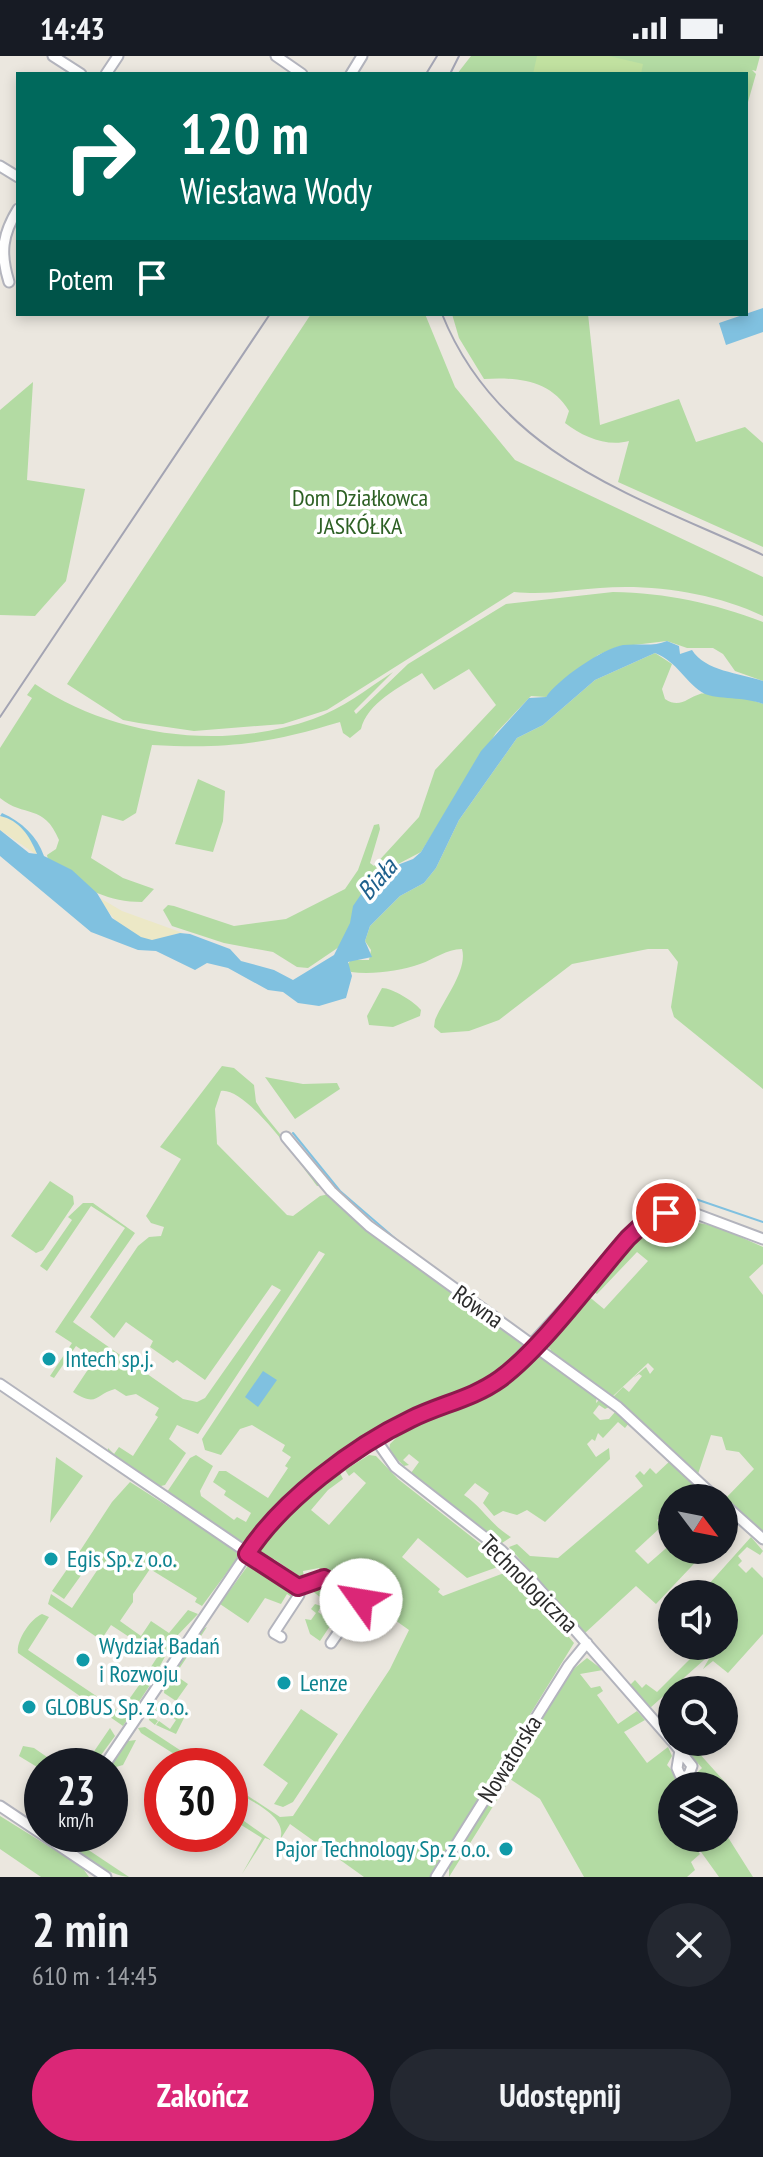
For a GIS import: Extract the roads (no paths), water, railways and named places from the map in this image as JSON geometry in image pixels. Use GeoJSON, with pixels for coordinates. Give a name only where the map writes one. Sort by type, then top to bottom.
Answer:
{"type":"FeatureCollection","features":[{"type":"Feature","properties":{"kind":"street"},"geometry":{"type":"LineString","coordinates":[[53,56],[78,72]]}},
{"type":"Feature","properties":{"kind":"street"},"geometry":{"type":"LineString","coordinates":[[276,56],[299,72]]}},
{"type":"Feature","properties":{"kind":"street"},"geometry":{"type":"LineString","coordinates":[[9,282],[3,260],[3,234],[16,212]]}},
{"type":"Feature","properties":{"kind":"street","name":"Równa"},"geometry":{"type":"LineString","coordinates":[[286,1137],[331,1191],[369,1226],[618,1407],[701,1484]]}},
{"type":"Feature","properties":{"kind":"street"},"geometry":{"type":"LineString","coordinates":[[116,1748],[247,1554],[283,1507],[409,1419],[480,1392],[511,1370],[628,1238],[656,1217],[691,1212],[763,1239]]}},
{"type":"Feature","properties":{"kind":"street"},"geometry":{"type":"LineString","coordinates":[[0,1384],[298,1587],[299,1595],[274,1633],[281,1637]]}},
{"type":"Feature","properties":{"kind":"street","name":"Technologiczna"},"geometry":{"type":"LineString","coordinates":[[376,1440],[395,1467],[501,1550],[658,1724]]}},
{"type":"Feature","properties":{"kind":"street"},"geometry":{"type":"LineString","coordinates":[[738,1517],[763,1539]]}},
{"type":"Feature","properties":{"kind":"street"},"geometry":{"type":"LineString","coordinates":[[298,1587],[324,1578],[361,1600],[331,1643]]}},
{"type":"Feature","properties":{"kind":"street","name":"Nowatorska"},"geometry":{"type":"LineString","coordinates":[[436,1877],[569,1665],[587,1643]]}},
{"type":"Feature","properties":{"kind":"street"},"geometry":{"type":"LineString","coordinates":[[0,1806],[24,1820]]}},
{"type":"Feature","properties":{"kind":"street"},"geometry":{"type":"LineString","coordinates":[[73,1852],[106,1877]]}},
{"type":"Feature","properties":{"kind":"water"},"geometry":{"type":"Polygon","coordinates":[[[763,308],[763,332],[726,345],[719,323],[748,316],[748,313],[763,308]]]}},
{"type":"Feature","properties":{"kind":"water","name":"Biała"},"geometry":{"type":"Polygon","coordinates":[[[667,641],[679,646],[680,654],[692,650],[714,667],[763,681],[763,704],[705,694],[669,661],[655,653],[595,680],[543,725],[517,738],[459,820],[436,868],[424,883],[400,896],[370,926],[365,941],[372,957],[348,962],[352,976],[346,998],[319,1006],[298,1003],[283,992],[268,990],[228,968],[207,963],[195,970],[156,951],[138,950],[91,932],[0,856],[0,830],[29,853],[37,854],[23,830],[13,821],[0,816],[2,813],[28,830],[44,856],[72,870],[97,893],[112,918],[141,937],[152,940],[180,933],[190,934],[230,949],[241,961],[274,970],[293,980],[334,955],[350,923],[353,906],[366,887],[387,869],[413,859],[421,852],[481,751],[529,698],[546,697],[570,674],[614,647],[667,641]]]}},
{"type":"Feature","properties":{"kind":"water"},"geometry":{"type":"Polygon","coordinates":[[[263,1371],[277,1380],[258,1407],[245,1397],[263,1371]]]}},
{"type":"Feature","properties":{"kind":"waterway"},"geometry":{"type":"LineString","coordinates":[[293,1133],[340,1191],[398,1241]]}},
{"type":"Feature","properties":{"kind":"waterway"},"geometry":{"type":"LineString","coordinates":[[675,1192],[763,1222]]}},
{"type":"Feature","properties":{"kind":"railway"},"geometry":{"type":"LineString","coordinates":[[427,72],[437,56]]}},
{"type":"Feature","properties":{"kind":"railway"},"geometry":{"type":"LineString","coordinates":[[451,72],[459,56]]}},
{"type":"Feature","properties":{"kind":"railway"},"geometry":{"type":"LineString","coordinates":[[0,717],[269,316]]}},
{"type":"Feature","properties":{"kind":"railway"},"geometry":{"type":"LineString","coordinates":[[443,316],[467,363],[498,403],[535,437],[576,466],[621,490],[763,555]]}},
{"type":"Feature","properties":{"kind":"place","name":"Intech sp.j."},"geometry":{"type":"Point","coordinates":[49,1359]}},
{"type":"Feature","properties":{"kind":"place","name":"Egis Sp. z o.o."},"geometry":{"type":"Point","coordinates":[51,1559]}},
{"type":"Feature","properties":{"kind":"place","name":"Wydział Badań i Rozwoju"},"geometry":{"type":"Point","coordinates":[83,1660]}},
{"type":"Feature","properties":{"kind":"place","name":"Lenze"},"geometry":{"type":"Point","coordinates":[284,1683]}},
{"type":"Feature","properties":{"kind":"place","name":"GLOBUS Sp. z o.o."},"geometry":{"type":"Point","coordinates":[29,1707]}},
{"type":"Feature","properties":{"kind":"place","name":"Pajor Technology Sp. z o.o."},"geometry":{"type":"Point","coordinates":[506,1849]}},
{"type":"Feature","properties":{"kind":"park label","name":"Dom Działkowca JASKÓŁKA"},"geometry":{"type":"Point","coordinates":[360,512]}}]}
